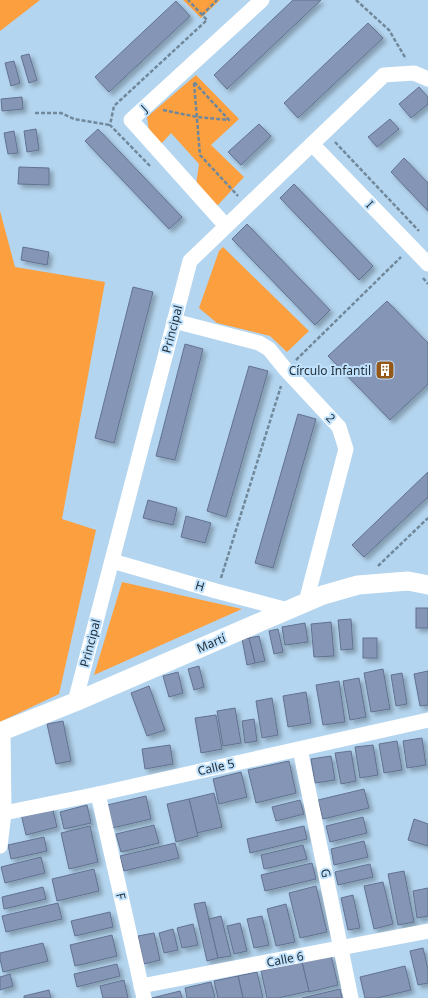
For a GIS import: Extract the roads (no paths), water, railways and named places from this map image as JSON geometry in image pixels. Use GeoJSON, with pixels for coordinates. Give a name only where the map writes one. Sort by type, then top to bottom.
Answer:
{"type":"FeatureCollection","features":[{"type":"Feature","properties":{"kind":"street","name":"J"},"geometry":{"type":"LineString","coordinates":[[226,226],[130,120],[262,0]]}},
{"type":"Feature","properties":{"kind":"street","name":"Principal"},"geometry":{"type":"LineString","coordinates":[[75,702],[190,261],[384,75],[414,73],[428,79]]}},
{"type":"Feature","properties":{"kind":"street","name":"I"},"geometry":{"type":"LineString","coordinates":[[312,144],[428,264]]}},
{"type":"Feature","properties":{"kind":"street","name":"2"},"geometry":{"type":"LineString","coordinates":[[174,322],[259,343],[269,349],[286,370],[339,427],[346,449],[306,602]]}},
{"type":"Feature","properties":{"kind":"street","name":"H"},"geometry":{"type":"LineString","coordinates":[[112,561],[288,610]]}},
{"type":"Feature","properties":{"kind":"street","name":"Martí"},"geometry":{"type":"LineString","coordinates":[[1,732],[75,702],[323,595],[358,585],[408,581],[428,585]]}},
{"type":"Feature","properties":{"kind":"street","name":"Calle 5"},"geometry":{"type":"LineString","coordinates":[[4,813],[98,794],[428,720]]}},
{"type":"Feature","properties":{"kind":"street"},"geometry":{"type":"LineString","coordinates":[[0,846],[4,813],[1,732]]}},
{"type":"Feature","properties":{"kind":"street","name":"G"},"geometry":{"type":"LineString","coordinates":[[300,749],[351,998]]}},
{"type":"Feature","properties":{"kind":"street","name":"F"},"geometry":{"type":"LineString","coordinates":[[98,794],[142,992]]}},
{"type":"Feature","properties":{"kind":"street","name":"Calle 6"},"geometry":{"type":"LineString","coordinates":[[142,992],[341,948],[428,931]]}},
{"type":"Feature","properties":{"kind":"place","name":"Círculo Infantil"},"geometry":{"type":"Point","coordinates":[385,370]}}]}
